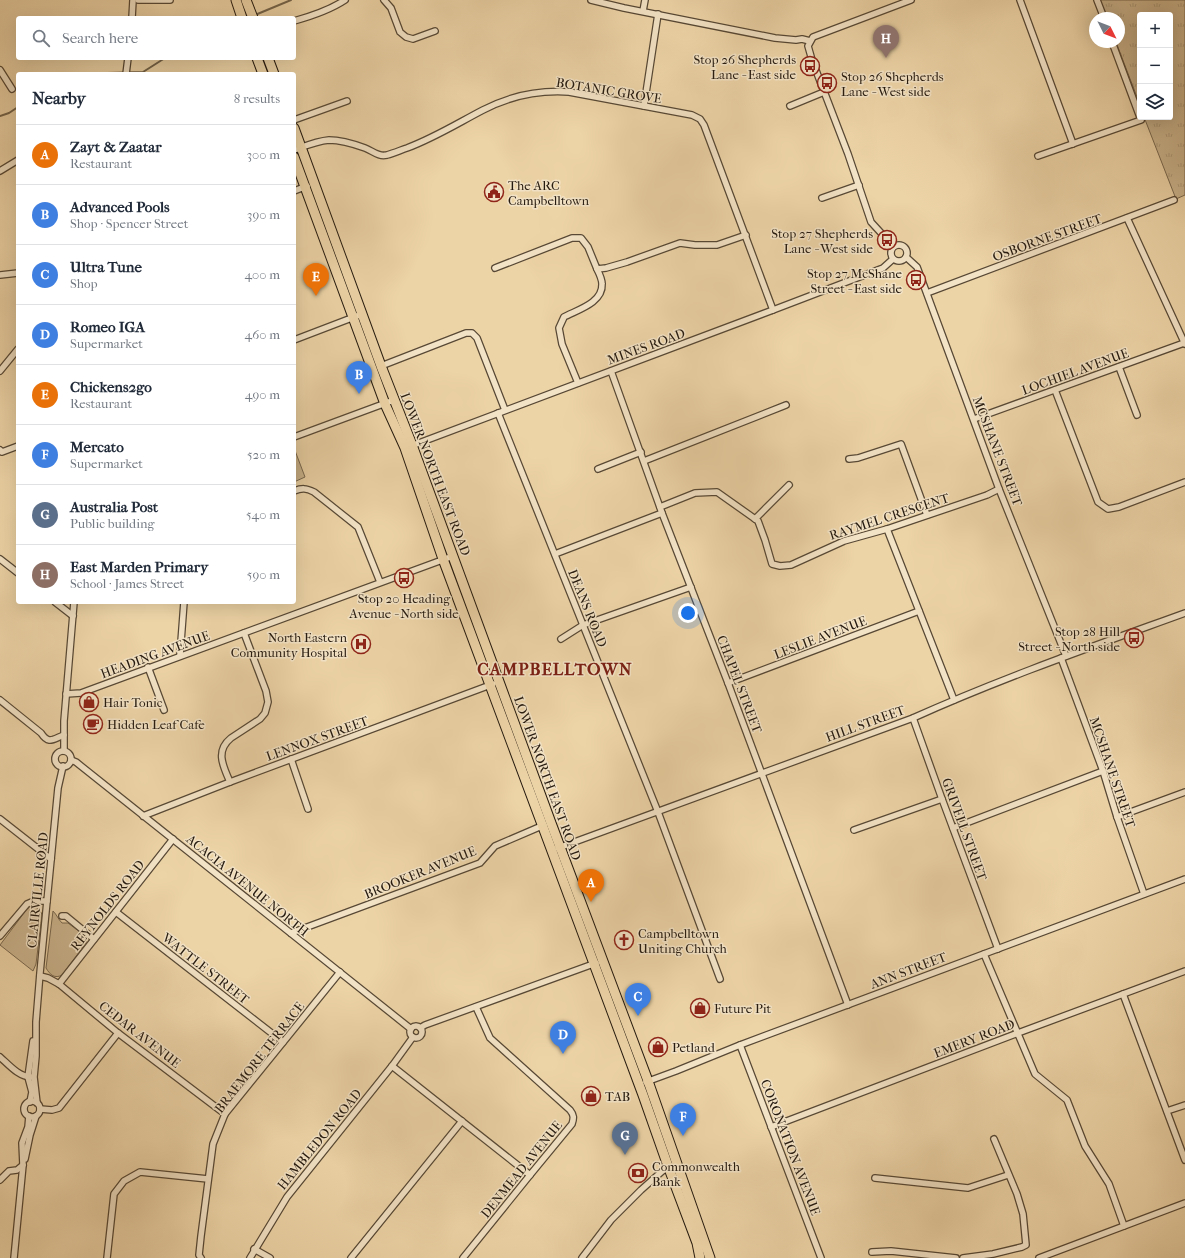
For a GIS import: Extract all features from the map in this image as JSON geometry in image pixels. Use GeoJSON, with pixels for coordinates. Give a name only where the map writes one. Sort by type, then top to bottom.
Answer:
{"type":"FeatureCollection","features":[{"type":"Feature","properties":{"kind":"main road"},"geometry":{"type":"LineString","coordinates":[[236,0],[242,16]]}},
{"type":"Feature","properties":{"kind":"main road"},"geometry":{"type":"LineString","coordinates":[[246,0],[252,15]]}},
{"type":"Feature","properties":{"kind":"main road"},"geometry":{"type":"LineString","coordinates":[[258,60],[262,72]]}},
{"type":"Feature","properties":{"kind":"main road"},"geometry":{"type":"LineString","coordinates":[[269,60],[273,72]]}},
{"type":"Feature","properties":{"kind":"main road","name":"LOWER NORTH EAST ROAD"},"geometry":{"type":"LineString","coordinates":[[296,138],[298,149],[315,183],[394,400],[443,559],[490,685],[556,849],[710,1258]]}},
{"type":"Feature","properties":{"kind":"main road","name":"LOWER NORTH EAST ROAD"},"geometry":{"type":"LineString","coordinates":[[296,162],[385,404],[408,447],[453,556],[499,682],[546,824]]}},
{"type":"Feature","properties":{"kind":"main road","name":"LOWER NORTH EAST ROAD"},"geometry":{"type":"LineString","coordinates":[[643,1083],[668,1166],[697,1243],[699,1257]]}},
{"type":"Feature","properties":{"kind":"street"},"geometry":{"type":"LineString","coordinates":[[132,16],[134,0]]}},
{"type":"Feature","properties":{"kind":"street"},"geometry":{"type":"LineString","coordinates":[[138,0],[170,0]]}},
{"type":"Feature","properties":{"kind":"street"},"geometry":{"type":"LineString","coordinates":[[296,20],[334,6],[345,0]]}},
{"type":"Feature","properties":{"kind":"street"},"geometry":{"type":"LineString","coordinates":[[384,0],[391,8],[400,32],[406,37],[413,39],[436,31]]}},
{"type":"Feature","properties":{"kind":"street"},"geometry":{"type":"LineString","coordinates":[[591,0],[775,38],[796,40],[802,39],[810,42]]}},
{"type":"Feature","properties":{"kind":"street"},"geometry":{"type":"LineString","coordinates":[[644,11],[645,0]]}},
{"type":"Feature","properties":{"kind":"street"},"geometry":{"type":"LineString","coordinates":[[893,246],[871,222],[848,154],[808,46],[814,37],[818,35],[911,0]]}},
{"type":"Feature","properties":{"kind":"street"},"geometry":{"type":"LineString","coordinates":[[1020,0],[1073,144]]}},
{"type":"Feature","properties":{"kind":"street"},"geometry":{"type":"LineString","coordinates":[[1097,0],[1102,12]]}},
{"type":"Feature","properties":{"kind":"street"},"geometry":{"type":"LineString","coordinates":[[644,106],[658,14]]}},
{"type":"Feature","properties":{"kind":"street"},"geometry":{"type":"LineString","coordinates":[[1038,156],[1141,120],[1114,48]]}},
{"type":"Feature","properties":{"kind":"street"},"geometry":{"type":"LineString","coordinates":[[126,71],[128,60]]}},
{"type":"Feature","properties":{"kind":"street"},"geometry":{"type":"LineString","coordinates":[[0,70],[12,90]]}},
{"type":"Feature","properties":{"kind":"street","name":"BOTANIC GROVE"},"geometry":{"type":"LineString","coordinates":[[298,149],[323,141],[333,140],[369,149],[377,155],[385,156],[425,141],[485,109],[520,96],[541,92],[569,92],[692,115],[697,117],[702,122],[774,310]]}},
{"type":"Feature","properties":{"kind":"street"},"geometry":{"type":"LineString","coordinates":[[790,106],[824,92]]}},
{"type":"Feature","properties":{"kind":"street"},"geometry":{"type":"LineString","coordinates":[[296,119],[347,101]]}},
{"type":"Feature","properties":{"kind":"street"},"geometry":{"type":"LineString","coordinates":[[0,171],[16,161]]}},
{"type":"Feature","properties":{"kind":"street"},"geometry":{"type":"LineString","coordinates":[[296,190],[315,183]]}},
{"type":"Feature","properties":{"kind":"street"},"geometry":{"type":"LineString","coordinates":[[822,198],[859,185]]}},
{"type":"Feature","properties":{"kind":"street","name":"OSBORNE STREET"},"geometry":{"type":"LineString","coordinates":[[927,293],[1174,200]]}},
{"type":"Feature","properties":{"kind":"street"},"geometry":{"type":"LineString","coordinates":[[1127,218],[1185,344]]}},
{"type":"Feature","properties":{"kind":"street"},"geometry":{"type":"LineString","coordinates":[[597,269],[627,262],[680,243],[717,245],[746,235]]}},
{"type":"Feature","properties":{"kind":"street"},"geometry":{"type":"LineString","coordinates":[[495,268],[572,238],[581,238],[588,246],[603,283],[601,292],[593,302],[564,317],[559,328],[562,344],[578,383]]}},
{"type":"Feature","properties":{"kind":"street"},"geometry":{"type":"LineString","coordinates":[[898,244],[903,246],[907,252],[906,257],[899,261],[893,258],[890,254],[893,246],[898,244]]}},
{"type":"Feature","properties":{"kind":"street","name":"MCSHANE STREET"},"geometry":{"type":"LineString","coordinates":[[906,257],[917,267],[1000,489],[1066,656]]}},
{"type":"Feature","properties":{"kind":"street","name":"MINES ROAD"},"geometry":{"type":"LineString","coordinates":[[408,447],[883,268],[893,258]]}},
{"type":"Feature","properties":{"kind":"street"},"geometry":{"type":"LineString","coordinates":[[0,275],[16,273]]}},
{"type":"Feature","properties":{"kind":"street"},"geometry":{"type":"LineString","coordinates":[[296,339],[362,314]]}},
{"type":"Feature","properties":{"kind":"street"},"geometry":{"type":"LineString","coordinates":[[381,366],[466,333],[472,333],[478,338],[505,410]]}},
{"type":"Feature","properties":{"kind":"street","name":"LOCHIEL AVENUE"},"geometry":{"type":"LineString","coordinates":[[974,419],[1185,344]]}},
{"type":"Feature","properties":{"kind":"street"},"geometry":{"type":"LineString","coordinates":[[0,371],[16,351]]}},
{"type":"Feature","properties":{"kind":"street"},"geometry":{"type":"LineString","coordinates":[[1119,367],[1137,415]]}},
{"type":"Feature","properties":{"kind":"street","name":"CHAPEL STREET"},"geometry":{"type":"LineString","coordinates":[[611,371],[661,510],[728,683],[848,1005]]}},
{"type":"Feature","properties":{"kind":"street"},"geometry":{"type":"LineString","coordinates":[[1055,390],[1098,502],[1108,509],[1119,507],[1185,482]]}},
{"type":"Feature","properties":{"kind":"street"},"geometry":{"type":"LineString","coordinates":[[296,436],[394,400]]}},
{"type":"Feature","properties":{"kind":"street"},"geometry":{"type":"LineString","coordinates":[[644,461],[786,405]]}},
{"type":"Feature","properties":{"kind":"street","name":"DEANS ROAD"},"geometry":{"type":"LineString","coordinates":[[498,413],[658,812],[720,979]]}},
{"type":"Feature","properties":{"kind":"street"},"geometry":{"type":"LineString","coordinates":[[849,460],[901,444],[927,516]]}},
{"type":"Feature","properties":{"kind":"street"},"geometry":{"type":"LineString","coordinates":[[0,450],[2,452],[16,447]]}},
{"type":"Feature","properties":{"kind":"street"},"geometry":{"type":"LineString","coordinates":[[598,469],[641,452]]}},
{"type":"Feature","properties":{"kind":"street"},"geometry":{"type":"LineString","coordinates":[[755,519],[789,485]]}},
{"type":"Feature","properties":{"kind":"street"},"geometry":{"type":"LineString","coordinates":[[296,490],[307,488],[314,492],[358,527],[380,582]]}},
{"type":"Feature","properties":{"kind":"street","name":"RAYMEL CRESCENT"},"geometry":{"type":"LineString","coordinates":[[555,554],[661,510],[695,493],[717,492],[758,521],[772,564],[780,566],[791,565],[844,541],[927,516],[1000,489]]}},
{"type":"Feature","properties":{"kind":"street"},"geometry":{"type":"LineString","coordinates":[[887,529],[954,700]]}},
{"type":"Feature","properties":{"kind":"street","name":"HEADING AVENUE"},"geometry":{"type":"LineString","coordinates":[[66,694],[81,693],[148,667],[453,556]]}},
{"type":"Feature","properties":{"kind":"street"},"geometry":{"type":"LineString","coordinates":[[0,559],[16,571]]}},
{"type":"Feature","properties":{"kind":"street"},"geometry":{"type":"LineString","coordinates":[[561,639],[583,625],[691,587]]}},
{"type":"Feature","properties":{"kind":"street"},"geometry":{"type":"LineString","coordinates":[[58,604],[73,616]]}},
{"type":"Feature","properties":{"kind":"street"},"geometry":{"type":"LineString","coordinates":[[64,751],[66,694],[74,604]]}},
{"type":"Feature","properties":{"kind":"street"},"geometry":{"type":"LineString","coordinates":[[180,656],[184,604]]}},
{"type":"Feature","properties":{"kind":"street","name":"LESLIE AVENUE"},"geometry":{"type":"LineString","coordinates":[[728,683],[919,611]]}},
{"type":"Feature","properties":{"kind":"street","name":"HILL STREET"},"geometry":{"type":"LineString","coordinates":[[556,849],[913,718],[1060,658],[1185,613]]}},
{"type":"Feature","properties":{"kind":"street"},"geometry":{"type":"LineString","coordinates":[[230,782],[221,759],[224,746],[231,738],[260,719],[265,712],[268,702],[266,691],[244,633]]}},
{"type":"Feature","properties":{"kind":"street","name":"MCSHANE STREET"},"geometry":{"type":"LineString","coordinates":[[1060,658],[1102,771],[1144,894]]}},
{"type":"Feature","properties":{"kind":"street"},"geometry":{"type":"LineString","coordinates":[[148,667],[164,710]]}},
{"type":"Feature","properties":{"kind":"street","name":"LENNOX STREET"},"geometry":{"type":"LineString","coordinates":[[143,816],[290,759],[499,682]]}},
{"type":"Feature","properties":{"kind":"street"},"geometry":{"type":"LineString","coordinates":[[0,700],[41,733],[46,740],[52,740],[64,735]]}},
{"type":"Feature","properties":{"kind":"street","name":"GRIVELL STREET"},"geometry":{"type":"LineString","coordinates":[[913,718],[952,828],[998,948]]}},
{"type":"Feature","properties":{"kind":"street"},"geometry":{"type":"LineString","coordinates":[[64,751],[68,752],[71,756],[71,760],[68,765],[63,766],[58,764],[56,757],[58,752],[64,751]]}},
{"type":"Feature","properties":{"kind":"street"},"geometry":{"type":"LineString","coordinates":[[290,759],[308,809]]}},
{"type":"Feature","properties":{"kind":"street","name":"ACACIA AVENUE NORTH"},"geometry":{"type":"LineString","coordinates":[[71,760],[76,762],[411,1028]]}},
{"type":"Feature","properties":{"kind":"street","name":"CLAIRVILLE ROAD"},"geometry":{"type":"LineString","coordinates":[[30,1102],[51,859],[58,788],[63,766]]}},
{"type":"Feature","properties":{"kind":"street"},"geometry":{"type":"LineString","coordinates":[[952,828],[1102,771]]}},
{"type":"Feature","properties":{"kind":"street"},"geometry":{"type":"LineString","coordinates":[[1117,817],[1185,792]]}},
{"type":"Feature","properties":{"kind":"street"},"geometry":{"type":"LineString","coordinates":[[854,830],[942,799]]}},
{"type":"Feature","properties":{"kind":"street"},"geometry":{"type":"LineString","coordinates":[[0,819],[51,859]]}},
{"type":"Feature","properties":{"kind":"street","name":"BROOKER AVENUE"},"geometry":{"type":"LineString","coordinates":[[291,933],[480,863],[495,846],[546,824]]}},
{"type":"Feature","properties":{"kind":"street","name":"REYNOLDS ROAD"},"geometry":{"type":"LineString","coordinates":[[59,984],[173,839]]}},
{"type":"Feature","properties":{"kind":"street","name":"ANN STREET"},"geometry":{"type":"LineString","coordinates":[[643,1083],[740,1045],[1185,879]]}},
{"type":"Feature","properties":{"kind":"street"},"geometry":{"type":"LineString","coordinates":[[0,936],[27,904],[34,901],[47,901]]}},
{"type":"Feature","properties":{"kind":"street","name":"WATTLE STREET"},"geometry":{"type":"LineString","coordinates":[[116,912],[283,1042]]}},
{"type":"Feature","properties":{"kind":"street"},"geometry":{"type":"LineString","coordinates":[[62,916],[66,916],[94,939]]}},
{"type":"Feature","properties":{"kind":"street"},"geometry":{"type":"LineString","coordinates":[[984,954],[1035,1074],[1066,1100],[1085,1146],[1109,1184],[1124,1226]]}},
{"type":"Feature","properties":{"kind":"street"},"geometry":{"type":"LineString","coordinates":[[420,1028],[421,1035],[417,1038],[413,1037],[410,1033],[411,1028],[416,1026],[420,1028],[598,962]]}},
{"type":"Feature","properties":{"kind":"street","name":"EMERY ROAD"},"geometry":{"type":"LineString","coordinates":[[772,1127],[1185,971]]}},
{"type":"Feature","properties":{"kind":"street","name":"BRAEMORE TERRACE"},"geometry":{"type":"LineString","coordinates":[[201,1258],[199,1255],[201,1236],[213,1144],[225,1114],[340,972]]}},
{"type":"Feature","properties":{"kind":"street","name":"CEDAR AVENUE"},"geometry":{"type":"LineString","coordinates":[[40,976],[48,978],[59,984],[118,1033],[225,1114]]}},
{"type":"Feature","properties":{"kind":"street"},"geometry":{"type":"LineString","coordinates":[[1123,994],[1185,1160]]}},
{"type":"Feature","properties":{"kind":"street","name":"DENMEAD AVENUE"},"geometry":{"type":"LineString","coordinates":[[464,1258],[572,1124],[574,1114],[490,1038],[476,1007]]}},
{"type":"Feature","properties":{"kind":"street"},"geometry":{"type":"LineString","coordinates":[[14,1258],[23,1165],[22,1144],[28,1127],[29,1116],[26,1114],[26,1105],[30,1102],[34,1102],[39,1106],[52,1110],[59,1108],[118,1033]]}},
{"type":"Feature","properties":{"kind":"street","name":"HAMBLEDON ROAD"},"geometry":{"type":"LineString","coordinates":[[250,1258],[254,1249],[287,1197],[392,1066],[413,1037]]}},
{"type":"Feature","properties":{"kind":"street","name":"CORONATION AVENUE"},"geometry":{"type":"LineString","coordinates":[[740,1045],[821,1258]]}},
{"type":"Feature","properties":{"kind":"street"},"geometry":{"type":"LineString","coordinates":[[0,1057],[21,1074],[31,1077]]}},
{"type":"Feature","properties":{"kind":"street"},"geometry":{"type":"LineString","coordinates":[[392,1066],[530,1175]]}},
{"type":"Feature","properties":{"kind":"street","name":"CLAIRVILLE ROAD"},"geometry":{"type":"LineString","coordinates":[[31,1077],[39,1106]]}},
{"type":"Feature","properties":{"kind":"street"},"geometry":{"type":"LineString","coordinates":[[1167,1111],[1185,1105]]}},
{"type":"Feature","properties":{"kind":"street"},"geometry":{"type":"LineString","coordinates":[[0,1179],[9,1171],[17,1170],[23,1165],[39,1106]]}},
{"type":"Feature","properties":{"kind":"street"},"geometry":{"type":"LineString","coordinates":[[29,1116],[36,1116]]}},
{"type":"Feature","properties":{"kind":"street"},"geometry":{"type":"LineString","coordinates":[[351,1258],[462,1121]]}},
{"type":"Feature","properties":{"kind":"street"},"geometry":{"type":"LineString","coordinates":[[963,1258],[993,1254],[1026,1245],[1023,1214],[1017,1194],[994,1139]]}},
{"type":"Feature","properties":{"kind":"street"},"geometry":{"type":"LineString","coordinates":[[582,1258],[611,1220],[668,1166]]}},
{"type":"Feature","properties":{"kind":"street"},"geometry":{"type":"LineString","coordinates":[[107,1258],[114,1194],[124,1181],[140,1172],[208,1179]]}},
{"type":"Feature","properties":{"kind":"street"},"geometry":{"type":"LineString","coordinates":[[875,1178],[968,1188],[1008,1175]]}},
{"type":"Feature","properties":{"kind":"street"},"geometry":{"type":"LineString","coordinates":[[1039,1258],[1185,1203]]}},
{"type":"Feature","properties":{"kind":"street"},"geometry":{"type":"LineString","coordinates":[[254,1249],[270,1258]]}},
{"type":"Feature","properties":{"kind":"street"},"geometry":{"type":"LineString","coordinates":[[872,1252],[891,1251],[956,1258]]}},
{"type":"Feature","properties":{"kind":"green space"},"geometry":{"type":"Polygon","coordinates":[[[1100,0],[1185,0],[1185,195],[1176,199],[1145,120],[1173,120],[1173,12],[1137,12],[1137,97],[1118,48],[1125,48],[1125,12],[1105,12],[1100,0]]]}},
{"type":"Feature","properties":{"kind":"green space"},"geometry":{"type":"Polygon","coordinates":[[[296,453],[305,477],[296,481],[296,453]]]}},
{"type":"Feature","properties":{"kind":"green space"},"geometry":{"type":"Polygon","coordinates":[[[32,906],[36,907],[42,915],[36,964],[33,971],[0,945],[27,909],[32,906]]]}},
{"type":"Feature","properties":{"kind":"green space"},"geometry":{"type":"Polygon","coordinates":[[[53,911],[62,923],[68,923],[87,939],[86,943],[62,975],[57,977],[49,973],[46,968],[53,911]]]}},
{"type":"Feature","properties":{"kind":"waterway"},"geometry":{"type":"LineString","coordinates":[[255,15],[291,0]]}},
{"type":"Feature","properties":{"kind":"waterway"},"geometry":{"type":"LineString","coordinates":[[143,72],[162,60]]}},
{"type":"Feature","properties":{"kind":"waterway"},"geometry":{"type":"LineString","coordinates":[[0,116],[16,108]]}},
{"type":"Feature","properties":{"kind":"place","name":"East Marden Primary"},"geometry":{"type":"Point","coordinates":[886,58]}},
{"type":"Feature","properties":{"kind":"place","name":"Stop 26 Shepherds Lane - East side"},"geometry":{"type":"Point","coordinates":[810,66]}},
{"type":"Feature","properties":{"kind":"place","name":"Stop 26 Shepherds Lane - West side"},"geometry":{"type":"Point","coordinates":[827,83]}},
{"type":"Feature","properties":{"kind":"place","name":"The ARC Campbelltown"},"geometry":{"type":"Point","coordinates":[494,192]}},
{"type":"Feature","properties":{"kind":"place","name":"Stop 27 Shepherds Lane - West side"},"geometry":{"type":"Point","coordinates":[887,240]}},
{"type":"Feature","properties":{"kind":"place","name":"Stop 27 McShane Street - East side"},"geometry":{"type":"Point","coordinates":[916,280]}},
{"type":"Feature","properties":{"kind":"place","name":"Chickens2go"},"geometry":{"type":"Point","coordinates":[316,296]}},
{"type":"Feature","properties":{"kind":"place","name":"Advanced Pools"},"geometry":{"type":"Point","coordinates":[359,394]}},
{"type":"Feature","properties":{"kind":"place","name":"Stop 20 Heading Avenue - North side"},"geometry":{"type":"Point","coordinates":[404,578]}},
{"type":"Feature","properties":{"kind":"place","name":"Stop 28 Hill Street - North side"},"geometry":{"type":"Point","coordinates":[1134,638]}},
{"type":"Feature","properties":{"kind":"place","name":"North Eastern Community Hospital"},"geometry":{"type":"Point","coordinates":[361,644]}},
{"type":"Feature","properties":{"kind":"place","name":"Hair Tonic"},"geometry":{"type":"Point","coordinates":[89,702]}},
{"type":"Feature","properties":{"kind":"place","name":"Hidden Leaf Cafe"},"geometry":{"type":"Point","coordinates":[93,724]}},
{"type":"Feature","properties":{"kind":"place","name":"Zayt & Zaatar"},"geometry":{"type":"Point","coordinates":[591,902]}},
{"type":"Feature","properties":{"kind":"place","name":"Campbelltown Uniting Church"},"geometry":{"type":"Point","coordinates":[624,940]}},
{"type":"Feature","properties":{"kind":"place","name":"Future Pit"},"geometry":{"type":"Point","coordinates":[700,1008]}},
{"type":"Feature","properties":{"kind":"place","name":"Ultra Tune"},"geometry":{"type":"Point","coordinates":[638,1016]}},
{"type":"Feature","properties":{"kind":"place","name":"Petland"},"geometry":{"type":"Point","coordinates":[658,1047]}},
{"type":"Feature","properties":{"kind":"place","name":"Romeo IGA"},"geometry":{"type":"Point","coordinates":[563,1054]}},
{"type":"Feature","properties":{"kind":"place","name":"TAB"},"geometry":{"type":"Point","coordinates":[591,1096]}},
{"type":"Feature","properties":{"kind":"place","name":"Mercato"},"geometry":{"type":"Point","coordinates":[683,1136]}},
{"type":"Feature","properties":{"kind":"place","name":"Australia Post"},"geometry":{"type":"Point","coordinates":[625,1155]}},
{"type":"Feature","properties":{"kind":"place","name":"Commonwealth Bank"},"geometry":{"type":"Point","coordinates":[638,1173]}},
{"type":"Feature","properties":{"kind":"district","name":"CAMPBELLTOWN"},"geometry":{"type":"Point","coordinates":[555,669]}}]}
